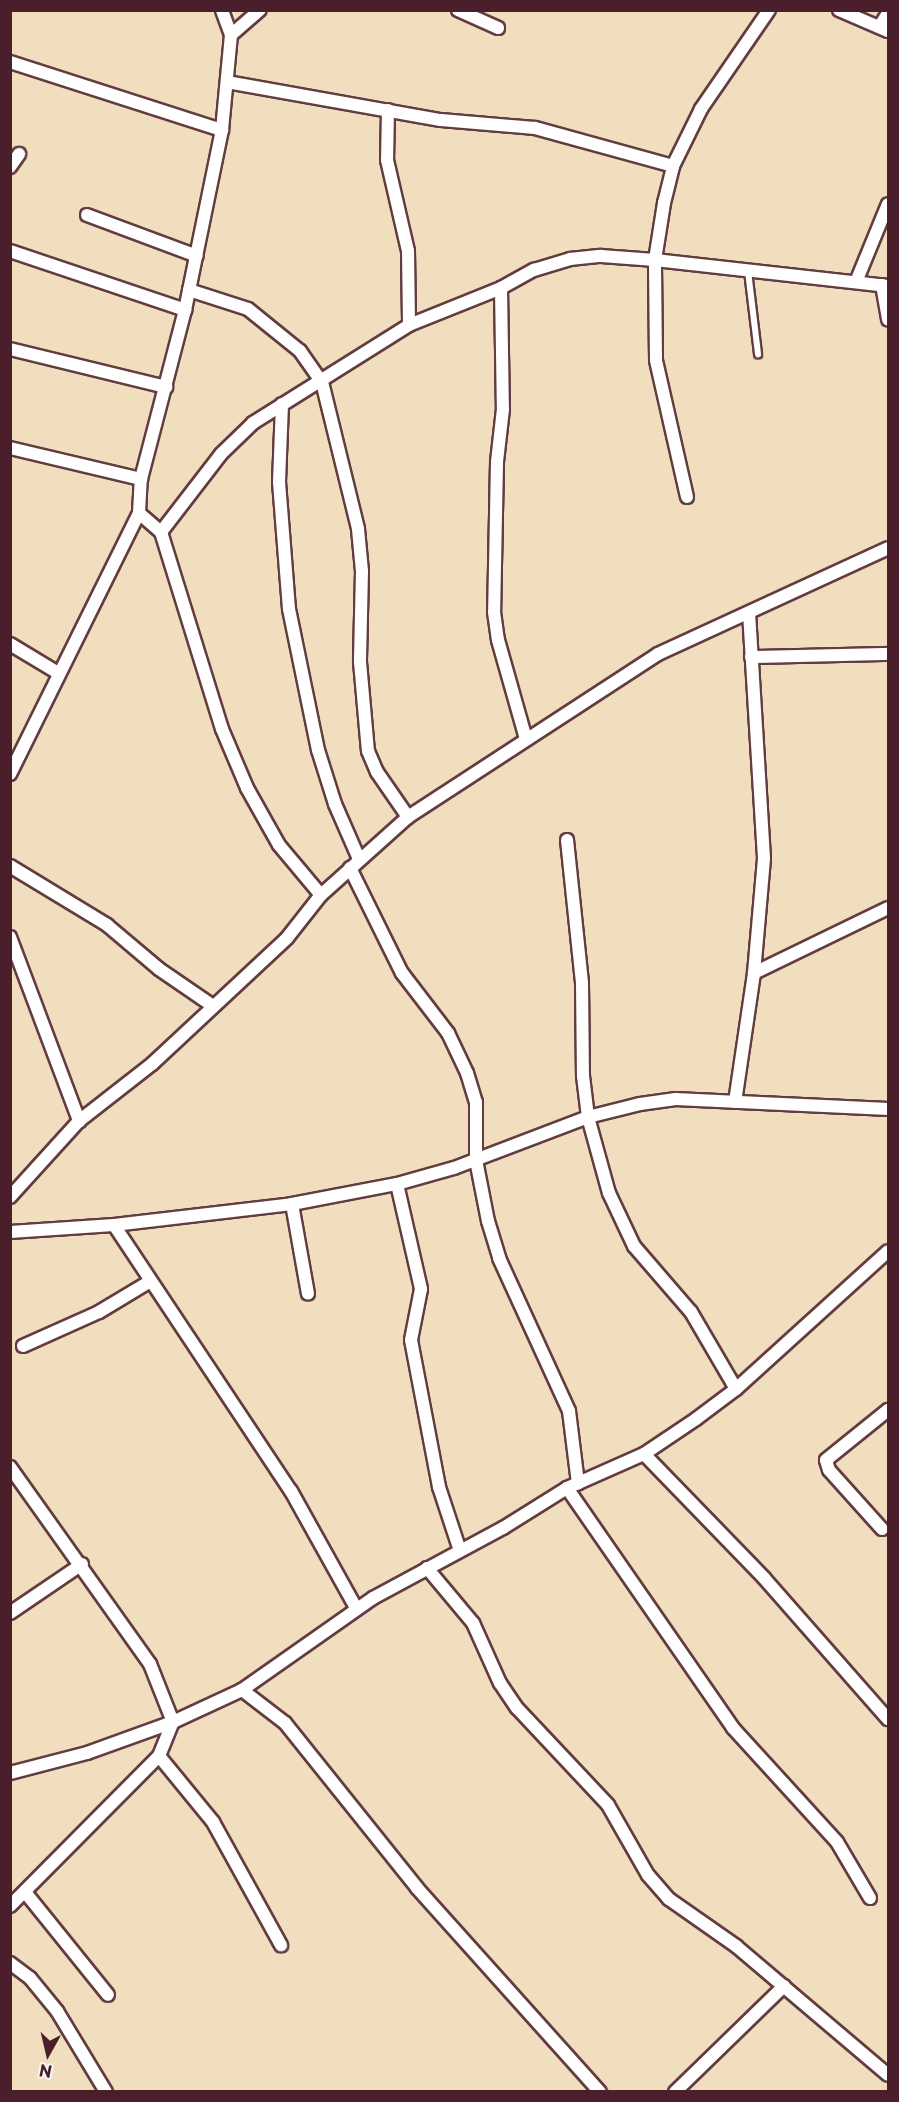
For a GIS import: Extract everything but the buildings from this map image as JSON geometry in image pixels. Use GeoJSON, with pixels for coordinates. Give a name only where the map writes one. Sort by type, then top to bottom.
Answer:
{"type":"FeatureCollection","features":[{"type":"Feature","properties":{"kind":"street"},"geometry":{"type":"LineString","coordinates":[[10,774],[139,513],[141,479],[185,310],[222,130],[231,35],[222,10]]}},
{"type":"Feature","properties":{"kind":"street"},"geometry":{"type":"LineString","coordinates":[[231,35],[260,10]]}},
{"type":"Feature","properties":{"kind":"street"},"geometry":{"type":"LineString","coordinates":[[458,10],[498,28]]}},
{"type":"Feature","properties":{"kind":"street"},"geometry":{"type":"LineString","coordinates":[[687,497],[659,385],[655,260],[673,166],[701,109],[769,10]]}},
{"type":"Feature","properties":{"kind":"street"},"geometry":{"type":"LineString","coordinates":[[838,10],[884,29],[888,14]]}},
{"type":"Feature","properties":{"kind":"street"},"geometry":{"type":"LineString","coordinates":[[10,62],[222,130]]}},
{"type":"Feature","properties":{"kind":"street"},"geometry":{"type":"LineString","coordinates":[[227,82],[441,120],[535,128],[673,166]]}},
{"type":"Feature","properties":{"kind":"street"},"geometry":{"type":"LineString","coordinates":[[388,110],[387,160],[408,251],[409,325]]}},
{"type":"Feature","properties":{"kind":"street"},"geometry":{"type":"LineString","coordinates":[[10,167],[20,154]]}},
{"type":"Feature","properties":{"kind":"street"},"geometry":{"type":"LineString","coordinates":[[856,282],[888,204]]}},
{"type":"Feature","properties":{"kind":"street"},"geometry":{"type":"LineString","coordinates":[[87,215],[197,256]]}},
{"type":"Feature","properties":{"kind":"street"},"geometry":{"type":"LineString","coordinates":[[10,251],[185,310]]}},
{"type":"Feature","properties":{"kind":"street"},"geometry":{"type":"LineString","coordinates":[[161,532],[221,454],[253,423],[322,382],[409,325],[501,288],[534,270],[570,259],[601,256],[655,260],[885,286],[888,319]]}},
{"type":"Feature","properties":{"kind":"street"},"geometry":{"type":"LineString","coordinates":[[501,288],[503,409],[496,483],[494,612],[498,640],[526,739]]}},
{"type":"Feature","properties":{"kind":"street"},"geometry":{"type":"LineString","coordinates":[[189,290],[255,315],[300,351],[322,382],[358,529],[362,571],[360,662],[368,751],[377,772],[408,817]]}},
{"type":"Feature","properties":{"kind":"street"},"geometry":{"type":"LineString","coordinates":[[10,349],[166,387]]}},
{"type":"Feature","properties":{"kind":"street"},"geometry":{"type":"LineString","coordinates":[[282,404],[279,482],[290,619],[318,750],[335,804],[360,859]]}},
{"type":"Feature","properties":{"kind":"street"},"geometry":{"type":"LineString","coordinates":[[10,448],[141,479]]}},
{"type":"Feature","properties":{"kind":"street"},"geometry":{"type":"LineString","coordinates":[[139,513],[161,532],[222,729],[247,788],[279,845],[321,895]]}},
{"type":"Feature","properties":{"kind":"street"},"geometry":{"type":"LineString","coordinates":[[10,1197],[79,1121],[152,1064],[288,938],[321,895],[408,817],[658,654],[888,548]]}},
{"type":"Feature","properties":{"kind":"street"},"geometry":{"type":"LineString","coordinates":[[735,1102],[754,973],[764,858],[749,614]]}},
{"type":"Feature","properties":{"kind":"street"},"geometry":{"type":"LineString","coordinates":[[10,644],[58,673]]}},
{"type":"Feature","properties":{"kind":"street"},"geometry":{"type":"LineString","coordinates":[[751,657],[888,654]]}},
{"type":"Feature","properties":{"kind":"street"},"geometry":{"type":"LineString","coordinates":[[567,840],[580,963],[583,1076],[588,1117],[622,1226],[634,1246],[691,1312],[736,1389]]}},
{"type":"Feature","properties":{"kind":"street"},"geometry":{"type":"LineString","coordinates":[[10,866],[107,925],[213,1006]]}},
{"type":"Feature","properties":{"kind":"street"},"geometry":{"type":"LineString","coordinates":[[350,868],[402,973],[448,1033],[468,1073],[476,1102],[476,1160],[499,1258],[569,1412],[573,1485],[733,1728],[837,1842],[870,1898]]}},
{"type":"Feature","properties":{"kind":"street"},"geometry":{"type":"LineString","coordinates":[[754,973],[888,908]]}},
{"type":"Feature","properties":{"kind":"street"},"geometry":{"type":"LineString","coordinates":[[10,938],[79,1121]]}},
{"type":"Feature","properties":{"kind":"street"},"geometry":{"type":"LineString","coordinates":[[10,1232],[114,1225],[292,1204],[397,1184],[476,1160],[588,1117],[640,1104],[676,1099],[888,1108]]}},
{"type":"Feature","properties":{"kind":"street"},"geometry":{"type":"LineString","coordinates":[[397,1184],[421,1289],[411,1340],[438,1487],[460,1551]]}},
{"type":"Feature","properties":{"kind":"street"},"geometry":{"type":"LineString","coordinates":[[292,1204],[308,1294]]}},
{"type":"Feature","properties":{"kind":"street"},"geometry":{"type":"LineString","coordinates":[[114,1225],[149,1282],[291,1491],[356,1608]]}},
{"type":"Feature","properties":{"kind":"street"},"geometry":{"type":"LineString","coordinates":[[10,1773],[87,1753],[173,1722],[242,1690],[356,1608],[573,1485],[644,1454],[736,1389],[885,1258]]}},
{"type":"Feature","properties":{"kind":"street"},"geometry":{"type":"LineString","coordinates":[[23,1346],[99,1312],[149,1282]]}},
{"type":"Feature","properties":{"kind":"street"},"geometry":{"type":"LineString","coordinates":[[882,1529],[829,1470],[826,1460],[888,1410]]}},
{"type":"Feature","properties":{"kind":"street"},"geometry":{"type":"LineString","coordinates":[[644,1454],[764,1578],[888,1719]]}},
{"type":"Feature","properties":{"kind":"street"},"geometry":{"type":"LineString","coordinates":[[10,1467],[82,1564],[150,1664],[173,1722],[159,1756],[10,1906]]}},
{"type":"Feature","properties":{"kind":"street"},"geometry":{"type":"LineString","coordinates":[[10,1613],[82,1564]]}},
{"type":"Feature","properties":{"kind":"street"},"geometry":{"type":"LineString","coordinates":[[427,1568],[473,1623],[500,1683],[517,1708],[584,1775],[608,1805],[648,1875],[669,1899],[784,1986],[888,2075]]}},
{"type":"Feature","properties":{"kind":"street"},"geometry":{"type":"LineString","coordinates":[[242,1690],[285,1723],[417,1888],[600,2091]]}},
{"type":"Feature","properties":{"kind":"street"},"geometry":{"type":"LineString","coordinates":[[159,1756],[213,1822],[281,1945]]}},
{"type":"Feature","properties":{"kind":"street"},"geometry":{"type":"LineString","coordinates":[[25,1892],[108,1995]]}},
{"type":"Feature","properties":{"kind":"street"},"geometry":{"type":"LineString","coordinates":[[10,1963],[30,1978],[57,2011],[106,2091]]}},
{"type":"Feature","properties":{"kind":"street"},"geometry":{"type":"LineString","coordinates":[[675,2091],[784,1986]]}},
{"type":"Feature","properties":{"kind":"lane"},"geometry":{"type":"LineString","coordinates":[[748,270],[758,354]]}}]}
